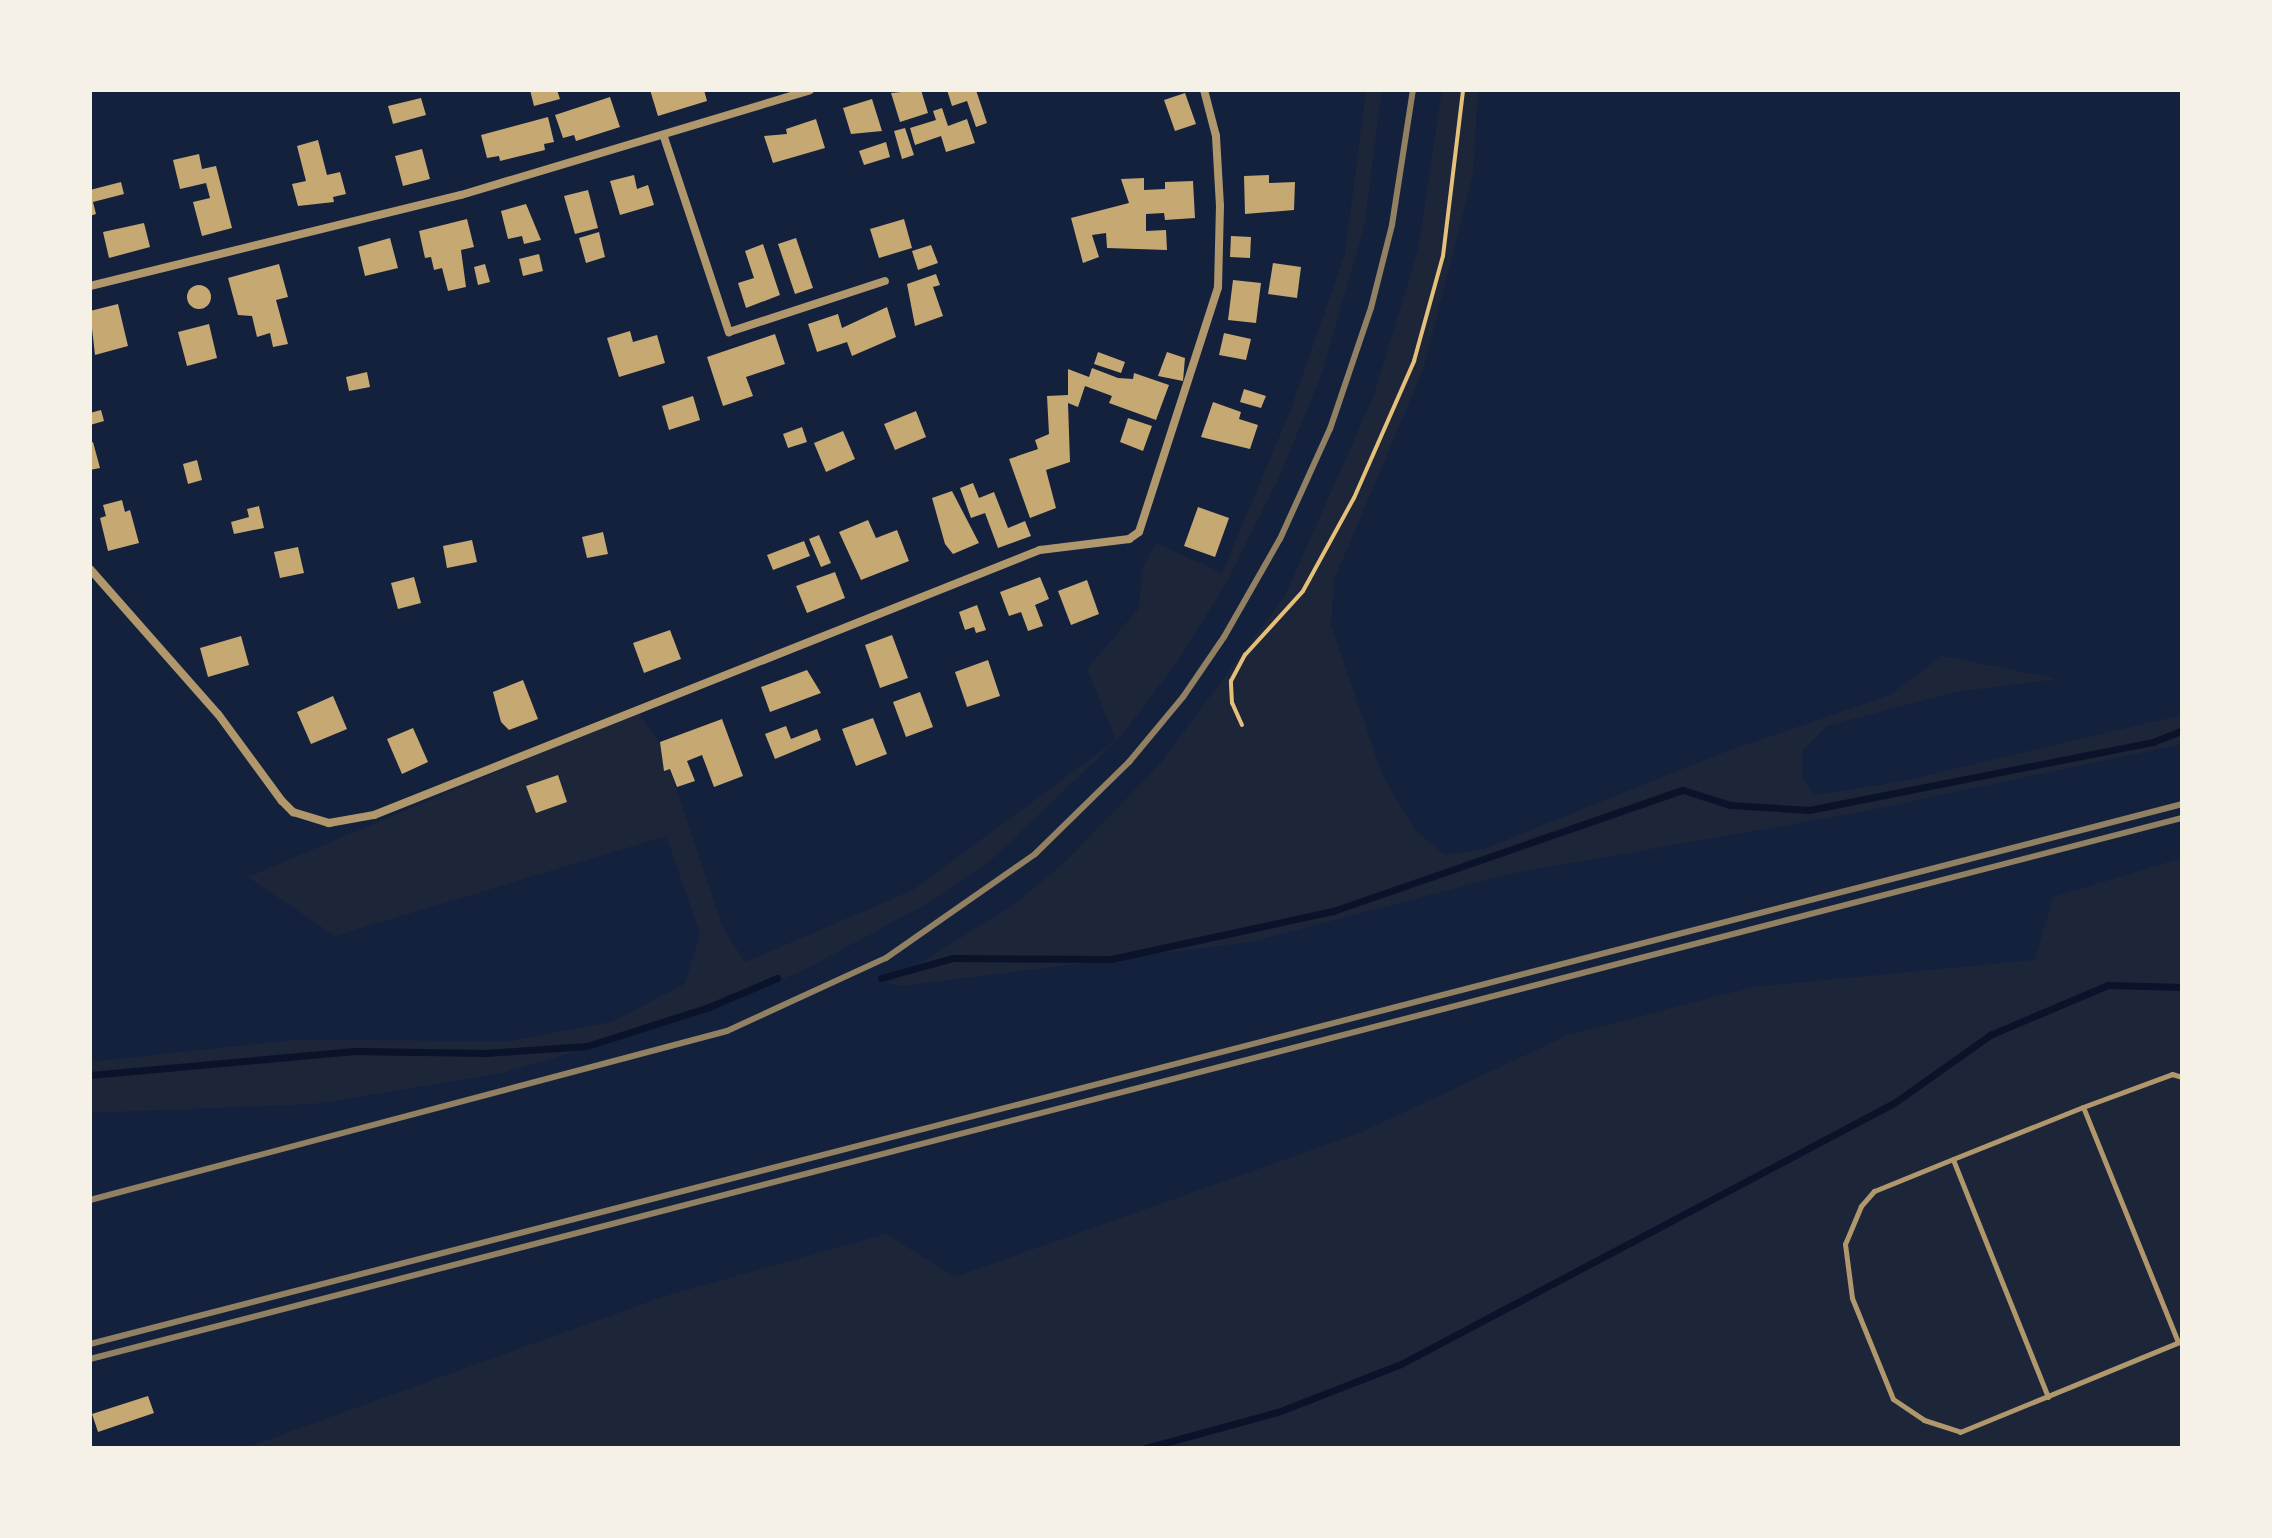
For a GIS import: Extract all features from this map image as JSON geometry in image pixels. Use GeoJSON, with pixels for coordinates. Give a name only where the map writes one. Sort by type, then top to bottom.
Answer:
{"type":"FeatureCollection","features":[{"type":"Feature","properties":{"kind":"street"},"geometry":{"type":"LineString","coordinates":[[90,286],[461,195],[664,137],[810,90]]}},
{"type":"Feature","properties":{"kind":"street"},"geometry":{"type":"LineString","coordinates":[[90,569],[218,714],[282,801],[293,812],[329,823],[374,815],[1040,550],[1129,539],[1139,532],[1218,287],[1217,150],[1204,90]]}},
{"type":"Feature","properties":{"kind":"street"},"geometry":{"type":"LineString","coordinates":[[664,137],[729,332],[885,281]]}},
{"type":"Feature","properties":{"kind":"lane"},"geometry":{"type":"LineString","coordinates":[[2083,1107],[2180,1342],[1960,1432],[1924,1420],[1893,1399],[1852,1298],[1845,1244],[1861,1206],[1874,1191],[1953,1159],[2083,1107],[2172,1074],[2182,1077]]}},
{"type":"Feature","properties":{"kind":"lane"},"geometry":{"type":"LineString","coordinates":[[1953,1159],[2048,1397]]}},
{"type":"Feature","properties":{"kind":"path"},"geometry":{"type":"LineString","coordinates":[[1242,725],[1232,703],[1231,681],[1245,655],[1303,591],[1354,498],[1414,361],[1443,256],[1463,90]]}},
{"type":"Feature","properties":{"kind":"shaded area"},"geometry":{"type":"Polygon","coordinates":[[[1366,90],[1382,90],[1364,227],[1321,375],[1281,473],[1228,580],[1179,659],[1122,735],[991,860],[932,901],[800,972],[674,1022],[502,1073],[314,1104],[90,1113],[90,1062],[294,1040],[509,1041],[611,1022],[685,984],[700,933],[666,836],[335,936],[248,877],[638,712],[662,747],[723,928],[745,962],[913,890],[1116,740],[1087,669],[1139,608],[1142,569],[1156,543],[1222,573],[1289,414],[1345,254],[1366,90]]]}},
{"type":"Feature","properties":{"kind":"shaded area"},"geometry":{"type":"Polygon","coordinates":[[[1442,90],[1478,90],[1473,173],[1423,370],[1334,580],[1331,625],[1383,777],[1415,830],[1445,855],[1484,849],[1719,754],[1890,695],[1942,656],[2057,679],[1955,692],[1827,726],[1802,751],[1802,776],[1814,795],[1899,782],[2182,715],[2182,744],[1856,813],[1509,874],[1251,942],[900,986],[888,983],[1013,905],[1062,865],[1159,765],[1285,596],[1374,395],[1418,250],[1442,90]]]}},
{"type":"Feature","properties":{"kind":"shaded area"},"geometry":{"type":"Polygon","coordinates":[[[2182,858],[2182,1448],[245,1448],[665,1296],[886,1234],[955,1277],[1362,1132],[1568,1035],[1753,987],[2035,960],[2053,897],[2182,858]]]}},
{"type":"Feature","properties":{"kind":"building"},"geometry":{"type":"Polygon","coordinates":[[[530,90],[557,90],[560,99],[534,106],[530,90]]]}},
{"type":"Feature","properties":{"kind":"building"},"geometry":{"type":"Polygon","coordinates":[[[650,90],[704,90],[707,101],[658,116],[650,90]]]}},
{"type":"Feature","properties":{"kind":"building"},"geometry":{"type":"Polygon","coordinates":[[[921,90],[928,113],[900,122],[891,93],[921,90]]]}},
{"type":"Feature","properties":{"kind":"building"},"geometry":{"type":"Polygon","coordinates":[[[947,90],[976,90],[987,123],[976,127],[967,101],[952,106],[947,90]]]}},
{"type":"Feature","properties":{"kind":"building"},"geometry":{"type":"Polygon","coordinates":[[[1185,93],[1196,124],[1175,131],[1164,100],[1185,93]]]}},
{"type":"Feature","properties":{"kind":"building"},"geometry":{"type":"Polygon","coordinates":[[[610,97],[620,127],[576,141],[574,135],[563,138],[555,115],[610,97]]]}},
{"type":"Feature","properties":{"kind":"building"},"geometry":{"type":"Polygon","coordinates":[[[421,98],[426,115],[393,124],[388,106],[421,98]]]}},
{"type":"Feature","properties":{"kind":"building"},"geometry":{"type":"Polygon","coordinates":[[[872,99],[882,131],[851,134],[843,108],[872,99]]]}},
{"type":"Feature","properties":{"kind":"building"},"geometry":{"type":"Polygon","coordinates":[[[942,108],[948,126],[967,119],[975,143],[946,152],[941,136],[915,145],[910,128],[936,120],[933,111],[942,108]]]}},
{"type":"Feature","properties":{"kind":"building"},"geometry":{"type":"Polygon","coordinates":[[[548,117],[554,142],[544,144],[545,150],[500,161],[499,156],[487,158],[481,135],[548,117]]]}},
{"type":"Feature","properties":{"kind":"building"},"geometry":{"type":"Polygon","coordinates":[[[816,119],[825,148],[773,163],[764,136],[787,134],[786,129],[816,119]]]}},
{"type":"Feature","properties":{"kind":"building"},"geometry":{"type":"Polygon","coordinates":[[[905,128],[914,155],[902,159],[894,131],[905,128]]]}},
{"type":"Feature","properties":{"kind":"building"},"geometry":{"type":"Polygon","coordinates":[[[318,140],[327,175],[340,172],[346,194],[333,197],[334,202],[298,206],[292,184],[306,181],[297,146],[318,140]]]}},
{"type":"Feature","properties":{"kind":"building"},"geometry":{"type":"Polygon","coordinates":[[[886,142],[890,157],[864,165],[859,151],[886,142]]]}},
{"type":"Feature","properties":{"kind":"building"},"geometry":{"type":"Polygon","coordinates":[[[422,149],[430,179],[403,186],[395,156],[422,149]]]}},
{"type":"Feature","properties":{"kind":"building"},"geometry":{"type":"Polygon","coordinates":[[[199,154],[202,169],[216,166],[232,228],[202,236],[193,202],[210,198],[206,183],[180,189],[173,160],[199,154]]]}},
{"type":"Feature","properties":{"kind":"building"},"geometry":{"type":"Polygon","coordinates":[[[634,175],[637,189],[648,185],[654,205],[620,215],[610,181],[634,175]]]}},
{"type":"Feature","properties":{"kind":"building"},"geometry":{"type":"Polygon","coordinates":[[[1269,175],[1269,183],[1295,182],[1294,210],[1245,214],[1244,176],[1269,175]]]}},
{"type":"Feature","properties":{"kind":"building"},"geometry":{"type":"Polygon","coordinates":[[[1144,178],[1144,190],[1165,189],[1165,182],[1193,181],[1195,218],[1165,220],[1164,213],[1146,214],[1146,231],[1166,230],[1167,250],[1107,248],[1106,233],[1092,235],[1099,257],[1083,263],[1071,218],[1129,203],[1121,179],[1144,178]]]}},
{"type":"Feature","properties":{"kind":"building"},"geometry":{"type":"Polygon","coordinates":[[[121,182],[124,194],[93,202],[96,214],[90,216],[90,190],[121,182]]]}},
{"type":"Feature","properties":{"kind":"building"},"geometry":{"type":"Polygon","coordinates":[[[588,190],[598,228],[575,234],[564,196],[588,190]]]}},
{"type":"Feature","properties":{"kind":"building"},"geometry":{"type":"Polygon","coordinates":[[[526,204],[541,240],[524,244],[522,236],[508,239],[501,211],[526,204]]]}},
{"type":"Feature","properties":{"kind":"building"},"geometry":{"type":"Polygon","coordinates":[[[467,219],[474,247],[461,250],[466,287],[448,291],[442,268],[434,270],[431,257],[425,258],[419,231],[467,219]]]}},
{"type":"Feature","properties":{"kind":"building"},"geometry":{"type":"Polygon","coordinates":[[[904,219],[912,248],[879,258],[870,229],[904,219]]]}},
{"type":"Feature","properties":{"kind":"building"},"geometry":{"type":"Polygon","coordinates":[[[144,223],[150,247],[109,258],[103,232],[144,223]]]}},
{"type":"Feature","properties":{"kind":"building"},"geometry":{"type":"Polygon","coordinates":[[[599,232],[605,257],[586,263],[579,238],[599,232]]]}},
{"type":"Feature","properties":{"kind":"building"},"geometry":{"type":"Polygon","coordinates":[[[1231,236],[1251,237],[1250,258],[1230,257],[1231,236]]]}},
{"type":"Feature","properties":{"kind":"building"},"geometry":{"type":"Polygon","coordinates":[[[390,238],[398,268],[365,276],[358,247],[390,238]]]}},
{"type":"Feature","properties":{"kind":"building"},"geometry":{"type":"Polygon","coordinates":[[[796,238],[813,288],[795,294],[778,244],[796,238]]]}},
{"type":"Feature","properties":{"kind":"building"},"geometry":{"type":"Polygon","coordinates":[[[763,244],[780,295],[746,308],[738,283],[754,278],[745,251],[763,244]]]}},
{"type":"Feature","properties":{"kind":"building"},"geometry":{"type":"Polygon","coordinates":[[[931,245],[938,263],[918,270],[912,251],[931,245]]]}},
{"type":"Feature","properties":{"kind":"building"},"geometry":{"type":"Polygon","coordinates":[[[539,254],[543,271],[523,276],[519,259],[539,254]]]}},
{"type":"Feature","properties":{"kind":"building"},"geometry":{"type":"Polygon","coordinates":[[[1273,263],[1301,267],[1297,298],[1268,294],[1273,263]]]}},
{"type":"Feature","properties":{"kind":"building"},"geometry":{"type":"Polygon","coordinates":[[[279,264],[288,297],[276,300],[288,344],[273,347],[270,333],[257,337],[252,316],[238,315],[228,278],[279,264]]]}},
{"type":"Feature","properties":{"kind":"building"},"geometry":{"type":"Polygon","coordinates":[[[485,264],[490,282],[478,285],[474,267],[485,264]]]}},
{"type":"Feature","properties":{"kind":"building"},"geometry":{"type":"Polygon","coordinates":[[[936,274],[940,285],[933,287],[943,316],[915,326],[907,284],[936,274]]]}},
{"type":"Feature","properties":{"kind":"building"},"geometry":{"type":"Polygon","coordinates":[[[1233,280],[1261,283],[1256,323],[1228,320],[1233,280]]]}},
{"type":"Feature","properties":{"kind":"building"},"geometry":{"type":"Polygon","coordinates":[[[194,285],[204,285],[211,292],[211,302],[204,309],[194,309],[187,302],[187,292],[194,285]]]}},
{"type":"Feature","properties":{"kind":"building"},"geometry":{"type":"Polygon","coordinates":[[[118,304],[128,346],[95,355],[90,311],[118,304]]]}},
{"type":"Feature","properties":{"kind":"building"},"geometry":{"type":"Polygon","coordinates":[[[887,307],[896,337],[852,356],[847,342],[817,352],[808,324],[838,314],[842,328],[887,307]]]}},
{"type":"Feature","properties":{"kind":"building"},"geometry":{"type":"Polygon","coordinates":[[[209,324],[217,358],[187,366],[178,332],[209,324]]]}},
{"type":"Feature","properties":{"kind":"building"},"geometry":{"type":"Polygon","coordinates":[[[630,331],[633,342],[657,335],[665,363],[619,377],[607,338],[630,331]]]}},
{"type":"Feature","properties":{"kind":"building"},"geometry":{"type":"Polygon","coordinates":[[[1224,333],[1251,339],[1246,360],[1219,355],[1224,333]]]}},
{"type":"Feature","properties":{"kind":"building"},"geometry":{"type":"Polygon","coordinates":[[[775,334],[785,364],[746,377],[753,396],[723,406],[707,357],[775,334]]]}},
{"type":"Feature","properties":{"kind":"building"},"geometry":{"type":"Polygon","coordinates":[[[1098,352],[1125,362],[1121,373],[1094,364],[1098,352]]]}},
{"type":"Feature","properties":{"kind":"building"},"geometry":{"type":"Polygon","coordinates":[[[1167,352],[1185,358],[1183,381],[1158,376],[1167,352]]]}},
{"type":"Feature","properties":{"kind":"building"},"geometry":{"type":"Polygon","coordinates":[[[1092,368],[1118,378],[1133,379],[1134,373],[1169,385],[1156,420],[1109,403],[1112,396],[1085,386],[1078,407],[1068,403],[1070,462],[1046,470],[1056,508],[1030,518],[1009,459],[1038,449],[1035,440],[1049,434],[1047,396],[1068,395],[1068,369],[1089,377],[1092,368]]]}},
{"type":"Feature","properties":{"kind":"building"},"geometry":{"type":"Polygon","coordinates":[[[367,372],[370,387],[349,391],[346,377],[367,372]]]}},
{"type":"Feature","properties":{"kind":"building"},"geometry":{"type":"Polygon","coordinates":[[[1244,389],[1266,396],[1261,408],[1240,402],[1244,389]]]}},
{"type":"Feature","properties":{"kind":"building"},"geometry":{"type":"Polygon","coordinates":[[[693,396],[700,420],[669,430],[662,406],[693,396]]]}},
{"type":"Feature","properties":{"kind":"building"},"geometry":{"type":"Polygon","coordinates":[[[1213,402],[1241,412],[1239,419],[1258,425],[1250,449],[1201,437],[1213,402]]]}},
{"type":"Feature","properties":{"kind":"building"},"geometry":{"type":"Polygon","coordinates":[[[101,410],[104,421],[90,425],[90,413],[101,410]]]}},
{"type":"Feature","properties":{"kind":"building"},"geometry":{"type":"Polygon","coordinates":[[[916,411],[926,437],[895,450],[884,424],[916,411]]]}},
{"type":"Feature","properties":{"kind":"building"},"geometry":{"type":"Polygon","coordinates":[[[1128,418],[1152,426],[1143,451],[1120,442],[1128,418]]]}},
{"type":"Feature","properties":{"kind":"building"},"geometry":{"type":"Polygon","coordinates":[[[802,427],[807,442],[788,448],[783,434],[802,427]]]}},
{"type":"Feature","properties":{"kind":"building"},"geometry":{"type":"Polygon","coordinates":[[[843,431],[855,459],[826,472],[814,443],[843,431]]]}},
{"type":"Feature","properties":{"kind":"building"},"geometry":{"type":"Polygon","coordinates":[[[93,442],[100,468],[90,470],[90,443],[93,442]]]}},
{"type":"Feature","properties":{"kind":"building"},"geometry":{"type":"Polygon","coordinates":[[[197,460],[202,480],[188,484],[183,464],[197,460]]]}},
{"type":"Feature","properties":{"kind":"building"},"geometry":{"type":"Polygon","coordinates":[[[973,483],[979,498],[994,492],[1008,528],[1025,521],[1031,536],[998,548],[985,513],[971,518],[960,488],[973,483]]]}},
{"type":"Feature","properties":{"kind":"building"},"geometry":{"type":"Polygon","coordinates":[[[952,491],[979,543],[953,554],[945,544],[932,498],[952,491]]]}},
{"type":"Feature","properties":{"kind":"building"},"geometry":{"type":"Polygon","coordinates":[[[122,500],[125,512],[130,510],[139,543],[108,551],[100,518],[106,516],[103,505],[122,500]]]}},
{"type":"Feature","properties":{"kind":"building"},"geometry":{"type":"Polygon","coordinates":[[[259,506],[264,528],[234,534],[231,522],[249,517],[247,509],[259,506]]]}},
{"type":"Feature","properties":{"kind":"building"},"geometry":{"type":"Polygon","coordinates":[[[1198,507],[1229,518],[1215,557],[1184,546],[1198,507]]]}},
{"type":"Feature","properties":{"kind":"building"},"geometry":{"type":"Polygon","coordinates":[[[868,520],[876,538],[897,530],[909,561],[861,580],[839,532],[868,520]]]}},
{"type":"Feature","properties":{"kind":"building"},"geometry":{"type":"Polygon","coordinates":[[[603,532],[608,554],[587,558],[582,537],[603,532]]]}},
{"type":"Feature","properties":{"kind":"building"},"geometry":{"type":"Polygon","coordinates":[[[819,535],[831,563],[821,567],[809,539],[819,535]]]}},
{"type":"Feature","properties":{"kind":"building"},"geometry":{"type":"Polygon","coordinates":[[[472,540],[477,562],[447,568],[443,546],[472,540]]]}},
{"type":"Feature","properties":{"kind":"building"},"geometry":{"type":"Polygon","coordinates":[[[804,541],[810,556],[773,570],[767,555],[804,541]]]}},
{"type":"Feature","properties":{"kind":"building"},"geometry":{"type":"Polygon","coordinates":[[[298,547],[304,573],[280,578],[274,552],[298,547]]]}},
{"type":"Feature","properties":{"kind":"building"},"geometry":{"type":"Polygon","coordinates":[[[835,572],[845,598],[807,613],[796,586],[835,572]]]}},
{"type":"Feature","properties":{"kind":"building"},"geometry":{"type":"Polygon","coordinates":[[[414,577],[421,603],[398,609],[391,583],[414,577]]]}},
{"type":"Feature","properties":{"kind":"building"},"geometry":{"type":"Polygon","coordinates":[[[1040,577],[1049,599],[1035,605],[1043,626],[1028,631],[1021,612],[1009,616],[1000,592],[1040,577]]]}},
{"type":"Feature","properties":{"kind":"building"},"geometry":{"type":"Polygon","coordinates":[[[1087,580],[1099,614],[1071,625],[1058,591],[1087,580]]]}},
{"type":"Feature","properties":{"kind":"building"},"geometry":{"type":"Polygon","coordinates":[[[977,605],[986,630],[976,633],[974,627],[965,630],[959,612],[977,605]]]}},
{"type":"Feature","properties":{"kind":"building"},"geometry":{"type":"Polygon","coordinates":[[[670,630],[681,659],[644,673],[633,643],[670,630]]]}},
{"type":"Feature","properties":{"kind":"building"},"geometry":{"type":"Polygon","coordinates":[[[892,635],[908,678],[880,688],[865,645],[892,635]]]}},
{"type":"Feature","properties":{"kind":"building"},"geometry":{"type":"Polygon","coordinates":[[[241,636],[249,665],[208,677],[200,648],[241,636]]]}},
{"type":"Feature","properties":{"kind":"building"},"geometry":{"type":"Polygon","coordinates":[[[988,660],[1000,696],[967,707],[955,672],[988,660]]]}},
{"type":"Feature","properties":{"kind":"building"},"geometry":{"type":"Polygon","coordinates":[[[807,670],[821,693],[770,712],[761,687],[807,670]]]}},
{"type":"Feature","properties":{"kind":"building"},"geometry":{"type":"Polygon","coordinates":[[[523,680],[538,719],[509,730],[501,722],[493,692],[523,680]]]}},
{"type":"Feature","properties":{"kind":"building"},"geometry":{"type":"Polygon","coordinates":[[[920,692],[933,727],[906,737],[893,702],[920,692]]]}},
{"type":"Feature","properties":{"kind":"building"},"geometry":{"type":"Polygon","coordinates":[[[333,696],[347,729],[311,744],[297,712],[333,696]]]}},
{"type":"Feature","properties":{"kind":"building"},"geometry":{"type":"Polygon","coordinates":[[[873,718],[887,754],[856,766],[842,729],[873,718]]]}},
{"type":"Feature","properties":{"kind":"building"},"geometry":{"type":"Polygon","coordinates":[[[722,719],[743,776],[714,787],[702,755],[687,761],[695,781],[677,787],[670,769],[664,771],[660,742],[722,719]]]}},
{"type":"Feature","properties":{"kind":"building"},"geometry":{"type":"Polygon","coordinates":[[[786,726],[791,739],[817,729],[821,740],[775,759],[765,734],[786,726]]]}},
{"type":"Feature","properties":{"kind":"building"},"geometry":{"type":"Polygon","coordinates":[[[413,728],[428,762],[402,774],[387,739],[413,728]]]}},
{"type":"Feature","properties":{"kind":"building"},"geometry":{"type":"Polygon","coordinates":[[[558,775],[567,802],[536,813],[526,786],[558,775]]]}},
{"type":"Feature","properties":{"kind":"building"},"geometry":{"type":"Polygon","coordinates":[[[148,1396],[154,1413],[98,1432],[92,1414],[148,1396]]]}},
{"type":"Feature","properties":{"kind":"waterway"},"geometry":{"type":"LineString","coordinates":[[881,978],[953,958],[1111,959],[1333,911],[1683,790],[1730,805],[1809,810],[2153,742],[2182,730]]}},
{"type":"Feature","properties":{"kind":"waterway"},"geometry":{"type":"LineString","coordinates":[[90,1075],[355,1051],[486,1053],[587,1046],[709,1007],[777,978]]}},
{"type":"Feature","properties":{"kind":"waterway"},"geometry":{"type":"LineString","coordinates":[[1146,1448],[1278,1412],[1401,1364],[1894,1103],[1990,1035],[2108,985],[2182,987]]}},
{"type":"Feature","properties":{"kind":"railway"},"geometry":{"type":"LineString","coordinates":[[90,1200],[727,1031],[886,958],[1035,854],[1129,762],[1183,697],[1224,637],[1280,539],[1330,429],[1371,308],[1392,225],[1413,90]]}},
{"type":"Feature","properties":{"kind":"railway"},"geometry":{"type":"LineString","coordinates":[[90,1344],[2182,804]]}},
{"type":"Feature","properties":{"kind":"railway"},"geometry":{"type":"LineString","coordinates":[[90,1359],[2182,818]]}}]}
